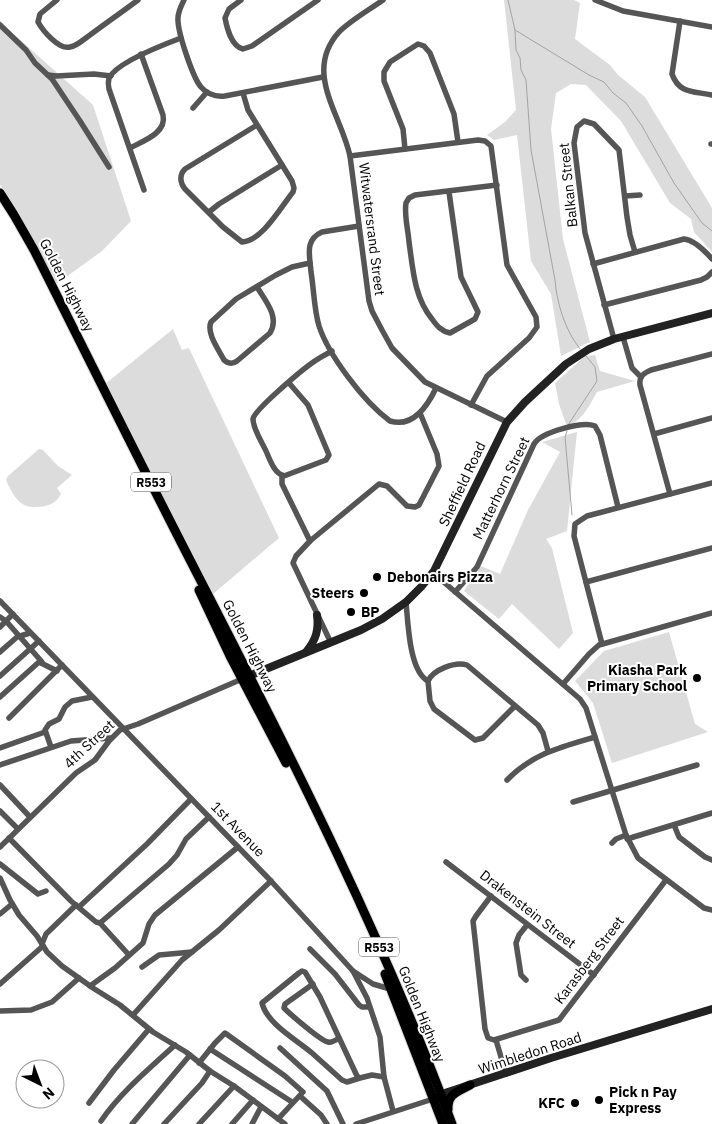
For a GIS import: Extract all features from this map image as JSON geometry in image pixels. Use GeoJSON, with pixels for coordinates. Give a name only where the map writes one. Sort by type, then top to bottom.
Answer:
{"type":"FeatureCollection","features":[{"type":"Feature","properties":{"kind":"main road","name":"Golden Highway"},"geometry":{"type":"LineString","coordinates":[[0,193],[34,250],[201,581],[337,864],[437,1097],[450,1120]]}},
{"type":"Feature","properties":{"kind":"main road","name":"Golden Highway"},"geometry":{"type":"LineString","coordinates":[[0,203],[15,226],[37,268],[368,921],[437,1097],[443,1124]]}},
{"type":"Feature","properties":{"kind":"main road"},"geometry":{"type":"LineString","coordinates":[[450,1120],[448,1102],[452,1095],[470,1085]]}},
{"type":"Feature","properties":{"kind":"street"},"geometry":{"type":"LineString","coordinates":[[58,0],[40,14],[38,22],[47,35],[63,47],[68,48],[138,0]]}},
{"type":"Feature","properties":{"kind":"street"},"geometry":{"type":"LineString","coordinates":[[184,0],[178,13],[181,38],[200,87],[206,92],[216,97],[323,77]]}},
{"type":"Feature","properties":{"kind":"street"},"geometry":{"type":"LineString","coordinates":[[241,0],[228,9],[225,18],[234,42],[243,49],[252,46],[318,0]]}},
{"type":"Feature","properties":{"kind":"street","name":"Witwatersrand Street"},"geometry":{"type":"LineString","coordinates":[[383,0],[350,23],[336,37],[327,52],[323,77],[348,143],[366,283],[372,311],[392,348],[425,382],[507,422]]}},
{"type":"Feature","properties":{"kind":"street"},"geometry":{"type":"LineString","coordinates":[[595,0],[623,10],[712,27]]}},
{"type":"Feature","properties":{"kind":"street"},"geometry":{"type":"LineString","coordinates":[[680,21],[673,78],[677,85],[684,90],[712,95]]}},
{"type":"Feature","properties":{"kind":"street"},"geometry":{"type":"LineString","coordinates":[[0,25],[26,50],[41,70],[48,75],[109,167]]}},
{"type":"Feature","properties":{"kind":"street"},"geometry":{"type":"LineString","coordinates":[[144,190],[108,82],[110,76],[141,54],[181,38]]}},
{"type":"Feature","properties":{"kind":"street"},"geometry":{"type":"LineString","coordinates":[[405,149],[403,129],[383,77],[387,66],[418,44],[424,46],[430,53],[454,114],[458,142]]}},
{"type":"Feature","properties":{"kind":"street"},"geometry":{"type":"LineString","coordinates":[[130,148],[158,132],[164,123],[141,54]]}},
{"type":"Feature","properties":{"kind":"street"},"geometry":{"type":"LineString","coordinates":[[48,75],[94,74],[110,76]]}},
{"type":"Feature","properties":{"kind":"street"},"geometry":{"type":"LineString","coordinates":[[193,108],[206,92]]}},
{"type":"Feature","properties":{"kind":"street"},"geometry":{"type":"LineString","coordinates":[[243,93],[248,110],[293,184],[293,192],[261,232],[251,240],[239,242],[183,186],[181,179],[185,169],[257,125]]}},
{"type":"Feature","properties":{"kind":"street","name":"Balkan Street"},"geometry":{"type":"LineString","coordinates":[[614,339],[585,233],[574,143],[577,127],[581,122],[587,121],[594,124],[619,150],[630,235],[635,252]]}},
{"type":"Feature","properties":{"kind":"street"},"geometry":{"type":"LineString","coordinates":[[350,156],[478,140],[490,144],[507,265],[536,317],[537,327],[532,334],[486,376],[471,405]]}},
{"type":"Feature","properties":{"kind":"street"},"geometry":{"type":"LineString","coordinates":[[209,212],[282,165]]}},
{"type":"Feature","properties":{"kind":"street"},"geometry":{"type":"LineString","coordinates":[[449,192],[461,277],[478,310],[475,319],[450,333],[441,330],[434,323],[418,296],[414,279],[405,206],[409,198],[415,195],[497,185]]}},
{"type":"Feature","properties":{"kind":"street"},"geometry":{"type":"LineString","coordinates":[[624,196],[640,195]]}},
{"type":"Feature","properties":{"kind":"street"},"geometry":{"type":"LineString","coordinates":[[360,226],[322,232],[313,238],[309,246],[318,323],[348,379],[388,419],[398,422],[420,413],[436,388]]}},
{"type":"Feature","properties":{"kind":"street"},"geometry":{"type":"LineString","coordinates":[[593,264],[688,239],[712,259]]}},
{"type":"Feature","properties":{"kind":"street"},"geometry":{"type":"LineString","coordinates":[[257,287],[271,311],[273,327],[270,333],[235,363],[228,363],[224,360],[211,334],[210,324],[236,299],[287,269],[310,263]]}},
{"type":"Feature","properties":{"kind":"street"},"geometry":{"type":"LineString","coordinates":[[604,305],[701,280],[712,272]]}},
{"type":"Feature","properties":{"kind":"street","name":"Sheffield Road"},"geometry":{"type":"LineString","coordinates":[[246,677],[332,643],[382,619],[406,602],[421,587],[432,572],[507,422],[525,402],[566,364],[589,349],[614,339],[712,313]]}},
{"type":"Feature","properties":{"kind":"street"},"geometry":{"type":"LineString","coordinates":[[623,337],[632,368],[641,377]]}},
{"type":"Feature","properties":{"kind":"street"},"geometry":{"type":"LineString","coordinates":[[282,475],[271,462],[254,425],[253,418],[256,412],[311,364],[332,351]]}},
{"type":"Feature","properties":{"kind":"street"},"geometry":{"type":"LineString","coordinates":[[670,494],[640,385],[641,377],[644,373],[651,370],[712,354]]}},
{"type":"Feature","properties":{"kind":"street"},"geometry":{"type":"LineString","coordinates":[[282,475],[326,460],[329,454],[308,405],[289,383]]}},
{"type":"Feature","properties":{"kind":"street"},"geometry":{"type":"LineString","coordinates":[[332,643],[293,564],[298,553],[310,541],[378,484],[387,486],[407,506],[414,507],[419,505],[439,466],[437,454],[420,413]]}},
{"type":"Feature","properties":{"kind":"street"},"geometry":{"type":"LineString","coordinates":[[654,434],[712,418]]}},
{"type":"Feature","properties":{"kind":"street","name":"Matterhorn Street"},"geometry":{"type":"LineString","coordinates":[[456,592],[474,571],[534,444],[541,436],[586,424],[595,426],[600,436],[618,507]]}},
{"type":"Feature","properties":{"kind":"street"},"geometry":{"type":"LineString","coordinates":[[282,475],[282,484],[310,541]]}},
{"type":"Feature","properties":{"kind":"street"},"geometry":{"type":"LineString","coordinates":[[602,644],[574,536],[575,524],[583,518],[618,507],[712,484]]}},
{"type":"Feature","properties":{"kind":"street"},"geometry":{"type":"LineString","coordinates":[[586,582],[712,548]]}},
{"type":"Feature","properties":{"kind":"street"},"geometry":{"type":"LineString","coordinates":[[432,572],[580,699],[586,708],[627,837],[638,858],[704,908],[712,910]]}},
{"type":"Feature","properties":{"kind":"street","name":"1st Avenue"},"geometry":{"type":"LineString","coordinates":[[0,601],[271,881],[353,971],[367,998],[380,1037],[384,1077],[393,1111]]}},
{"type":"Feature","properties":{"kind":"street"},"geometry":{"type":"LineString","coordinates":[[406,602],[415,666],[422,677],[428,681]]}},
{"type":"Feature","properties":{"kind":"street"},"geometry":{"type":"LineString","coordinates":[[563,684],[589,654],[602,644],[712,613]]}},
{"type":"Feature","properties":{"kind":"street"},"geometry":{"type":"LineString","coordinates":[[0,627],[13,614]]}},
{"type":"Feature","properties":{"kind":"street"},"geometry":{"type":"LineString","coordinates":[[304,653],[316,638],[318,628],[317,615]]}},
{"type":"Feature","properties":{"kind":"street"},"geometry":{"type":"LineString","coordinates":[[0,617],[6,621],[42,662],[48,667],[57,670]]}},
{"type":"Feature","properties":{"kind":"street"},"geometry":{"type":"LineString","coordinates":[[0,652],[16,638],[30,633]]}},
{"type":"Feature","properties":{"kind":"street"},"geometry":{"type":"LineString","coordinates":[[0,676],[39,641]]}},
{"type":"Feature","properties":{"kind":"street"},"geometry":{"type":"LineString","coordinates":[[0,697],[36,664],[42,662]]}},
{"type":"Feature","properties":{"kind":"street"},"geometry":{"type":"LineString","coordinates":[[515,706],[484,738],[475,740],[434,709],[430,701],[428,681],[433,674],[454,665],[463,664],[471,668],[515,706],[540,728],[548,751]]}},
{"type":"Feature","properties":{"kind":"street"},"geometry":{"type":"LineString","coordinates":[[9,718],[62,665]]}},
{"type":"Feature","properties":{"kind":"street","name":"4th Street"},"geometry":{"type":"LineString","coordinates":[[0,847],[76,774],[95,760],[111,738],[124,728],[138,724],[246,677]]}},
{"type":"Feature","properties":{"kind":"street"},"geometry":{"type":"LineString","coordinates":[[0,748],[45,732],[48,726],[57,721],[72,700],[92,697]]}},
{"type":"Feature","properties":{"kind":"street"},"geometry":{"type":"LineString","coordinates":[[45,732],[52,747]]}},
{"type":"Feature","properties":{"kind":"street"},"geometry":{"type":"LineString","coordinates":[[507,780],[519,767],[548,751],[594,737]]}},
{"type":"Feature","properties":{"kind":"street"},"geometry":{"type":"LineString","coordinates":[[0,765],[71,740],[111,738]]}},
{"type":"Feature","properties":{"kind":"street"},"geometry":{"type":"LineString","coordinates":[[573,802],[697,765]]}},
{"type":"Feature","properties":{"kind":"street"},"geometry":{"type":"LineString","coordinates":[[0,785],[30,817]]}},
{"type":"Feature","properties":{"kind":"street"},"geometry":{"type":"LineString","coordinates":[[2,980],[43,945],[46,934],[147,844],[191,799]]}},
{"type":"Feature","properties":{"kind":"street"},"geometry":{"type":"LineString","coordinates":[[0,812],[18,829]]}},
{"type":"Feature","properties":{"kind":"street"},"geometry":{"type":"LineString","coordinates":[[612,843],[616,839],[674,825],[712,813]]}},
{"type":"Feature","properties":{"kind":"street"},"geometry":{"type":"LineString","coordinates":[[100,923],[174,859],[186,839],[209,817]]}},
{"type":"Feature","properties":{"kind":"street"},"geometry":{"type":"LineString","coordinates":[[674,825],[679,837],[706,858],[712,860]]}},
{"type":"Feature","properties":{"kind":"street"},"geometry":{"type":"LineString","coordinates":[[9,838],[78,906],[96,922],[100,923],[129,955]]}},
{"type":"Feature","properties":{"kind":"street"},"geometry":{"type":"LineString","coordinates":[[90,986],[104,977],[145,940],[149,924],[155,914],[238,847]]}},
{"type":"Feature","properties":{"kind":"street","name":"Drakenstein Street"},"geometry":{"type":"LineString","coordinates":[[446,862],[594,975]]}},
{"type":"Feature","properties":{"kind":"street"},"geometry":{"type":"LineString","coordinates":[[0,864],[38,894],[46,891]]}},
{"type":"Feature","properties":{"kind":"street","name":"Karasberg Street"},"geometry":{"type":"LineString","coordinates":[[496,1040],[559,1020],[666,880]]}},
{"type":"Feature","properties":{"kind":"street"},"geometry":{"type":"LineString","coordinates":[[133,1014],[182,960],[219,930],[271,881]]}},
{"type":"Feature","properties":{"kind":"street"},"geometry":{"type":"LineString","coordinates":[[1,883],[12,904],[47,952],[62,966],[133,1014],[148,1029],[190,1055],[285,1124]]}},
{"type":"Feature","properties":{"kind":"street"},"geometry":{"type":"LineString","coordinates":[[491,896],[473,921],[486,1035],[490,1040],[496,1040],[506,1074]]}},
{"type":"Feature","properties":{"kind":"street"},"geometry":{"type":"LineString","coordinates":[[0,914],[12,904]]}},
{"type":"Feature","properties":{"kind":"street"},"geometry":{"type":"LineString","coordinates":[[526,980],[521,975],[516,943],[519,935],[527,925]]}},
{"type":"Feature","properties":{"kind":"street"},"geometry":{"type":"LineString","coordinates":[[310,949],[335,974],[359,1005],[369,1007]]}},
{"type":"Feature","properties":{"kind":"street"},"geometry":{"type":"LineString","coordinates":[[142,967],[156,956],[192,952]]}},
{"type":"Feature","properties":{"kind":"street"},"geometry":{"type":"LineString","coordinates":[[360,1078],[353,1070],[313,984],[302,970],[262,1005],[281,1030],[311,1052],[342,1080],[347,1082],[372,1075],[384,1077]]}},
{"type":"Feature","properties":{"kind":"street"},"geometry":{"type":"LineString","coordinates":[[353,971],[373,984],[390,988]]}},
{"type":"Feature","properties":{"kind":"street"},"geometry":{"type":"LineString","coordinates":[[0,1011],[31,1010],[52,1002],[79,978]]}},
{"type":"Feature","properties":{"kind":"street"},"geometry":{"type":"LineString","coordinates":[[313,984],[283,1007],[299,1022],[327,1042],[339,1038]]}},
{"type":"Feature","properties":{"kind":"street","name":"Wimbledon Road"},"geometry":{"type":"LineString","coordinates":[[356,1124],[550,1058],[712,1009]]}},
{"type":"Feature","properties":{"kind":"street"},"geometry":{"type":"LineString","coordinates":[[89,1103],[148,1029]]}},
{"type":"Feature","properties":{"kind":"street"},"geometry":{"type":"LineString","coordinates":[[199,1063],[225,1033],[302,1090],[303,1092],[300,1096],[292,1102],[278,1119]]}},
{"type":"Feature","properties":{"kind":"street"},"geometry":{"type":"LineString","coordinates":[[101,1121],[109,1109],[132,1085],[175,1045]]}},
{"type":"Feature","properties":{"kind":"street"},"geometry":{"type":"LineString","coordinates":[[280,1048],[327,1091],[343,1124]]}},
{"type":"Feature","properties":{"kind":"street"},"geometry":{"type":"LineString","coordinates":[[210,1049],[292,1102]]}},
{"type":"Feature","properties":{"kind":"street"},"geometry":{"type":"LineString","coordinates":[[132,1124],[190,1055]]}},
{"type":"Feature","properties":{"kind":"street"},"geometry":{"type":"LineString","coordinates":[[164,1124],[202,1083],[210,1071]]}},
{"type":"Feature","properties":{"kind":"street"},"geometry":{"type":"LineString","coordinates":[[199,1124],[234,1086]]}},
{"type":"Feature","properties":{"kind":"street"},"geometry":{"type":"LineString","coordinates":[[300,1096],[321,1115],[327,1124]]}},
{"type":"Feature","properties":{"kind":"street"},"geometry":{"type":"LineString","coordinates":[[232,1124],[253,1100]]}},
{"type":"Feature","properties":{"kind":"street"},"geometry":{"type":"LineString","coordinates":[[252,1124],[261,1107]]}},
{"type":"Feature","properties":{"kind":"shaded area"},"geometry":{"type":"Polygon","coordinates":[[[504,0],[574,0],[580,3],[575,39],[610,65],[618,75],[645,97],[712,208],[712,252],[694,232],[691,219],[670,203],[621,121],[586,85],[571,84],[556,93],[551,129],[563,239],[590,342],[561,356],[551,294],[531,261],[517,135],[494,140],[487,135],[505,122],[516,110],[504,0]]]}},
{"type":"Feature","properties":{"kind":"shaded area"},"geometry":{"type":"Polygon","coordinates":[[[0,20],[93,105],[131,221],[102,251],[55,285],[9,197],[0,185],[0,20]]]}},
{"type":"Feature","properties":{"kind":"shaded area"},"geometry":{"type":"Polygon","coordinates":[[[173,329],[182,350],[189,348],[279,538],[213,594],[105,384],[173,329]]]}},
{"type":"Feature","properties":{"kind":"shaded area"},"geometry":{"type":"Polygon","coordinates":[[[595,355],[600,371],[635,381],[597,392],[582,416],[568,425],[559,404],[555,383],[585,356],[595,355]]]}},
{"type":"Feature","properties":{"kind":"shaded area"},"geometry":{"type":"Polygon","coordinates":[[[577,432],[567,531],[546,539],[552,548],[573,633],[559,649],[512,604],[499,619],[464,591],[481,566],[500,574],[528,510],[560,452],[542,442],[577,432]]]}},
{"type":"Feature","properties":{"kind":"shaded area"},"geometry":{"type":"Polygon","coordinates":[[[39,449],[43,450],[58,466],[72,475],[57,488],[61,494],[58,499],[45,506],[30,507],[24,505],[16,498],[6,480],[8,476],[39,449]]]}},
{"type":"Feature","properties":{"kind":"shaded area"},"geometry":{"type":"Polygon","coordinates":[[[669,632],[695,724],[708,732],[612,763],[593,703],[575,681],[604,651],[669,632]]]}},
{"type":"Feature","properties":{"kind":"waterway"},"geometry":{"type":"LineString","coordinates":[[508,0],[515,30],[589,75],[604,82],[613,93],[626,103],[642,126],[674,183],[702,223],[712,231]]}},
{"type":"Feature","properties":{"kind":"waterway"},"geometry":{"type":"LineString","coordinates":[[515,30],[516,50],[520,58],[521,70],[526,80],[531,150],[558,298],[566,325],[580,349]]}},
{"type":"Feature","properties":{"kind":"waterway"},"geometry":{"type":"LineString","coordinates":[[568,425],[597,381],[595,367],[586,356]]}},
{"type":"Feature","properties":{"kind":"waterway"},"geometry":{"type":"LineString","coordinates":[[567,431],[565,437],[572,515]]}},
{"type":"Feature","properties":{"kind":"place","name":"Debonairs Pizza"},"geometry":{"type":"Point","coordinates":[377,577]}},
{"type":"Feature","properties":{"kind":"place","name":"Steers"},"geometry":{"type":"Point","coordinates":[364,593]}},
{"type":"Feature","properties":{"kind":"place","name":"BP"},"geometry":{"type":"Point","coordinates":[351,612]}},
{"type":"Feature","properties":{"kind":"place","name":"Kiasha Park Primary School"},"geometry":{"type":"Point","coordinates":[697,678]}},
{"type":"Feature","properties":{"kind":"place","name":"Pick n Pay Express"},"geometry":{"type":"Point","coordinates":[599,1100]}},
{"type":"Feature","properties":{"kind":"place","name":"KFC"},"geometry":{"type":"Point","coordinates":[575,1103]}}]}
